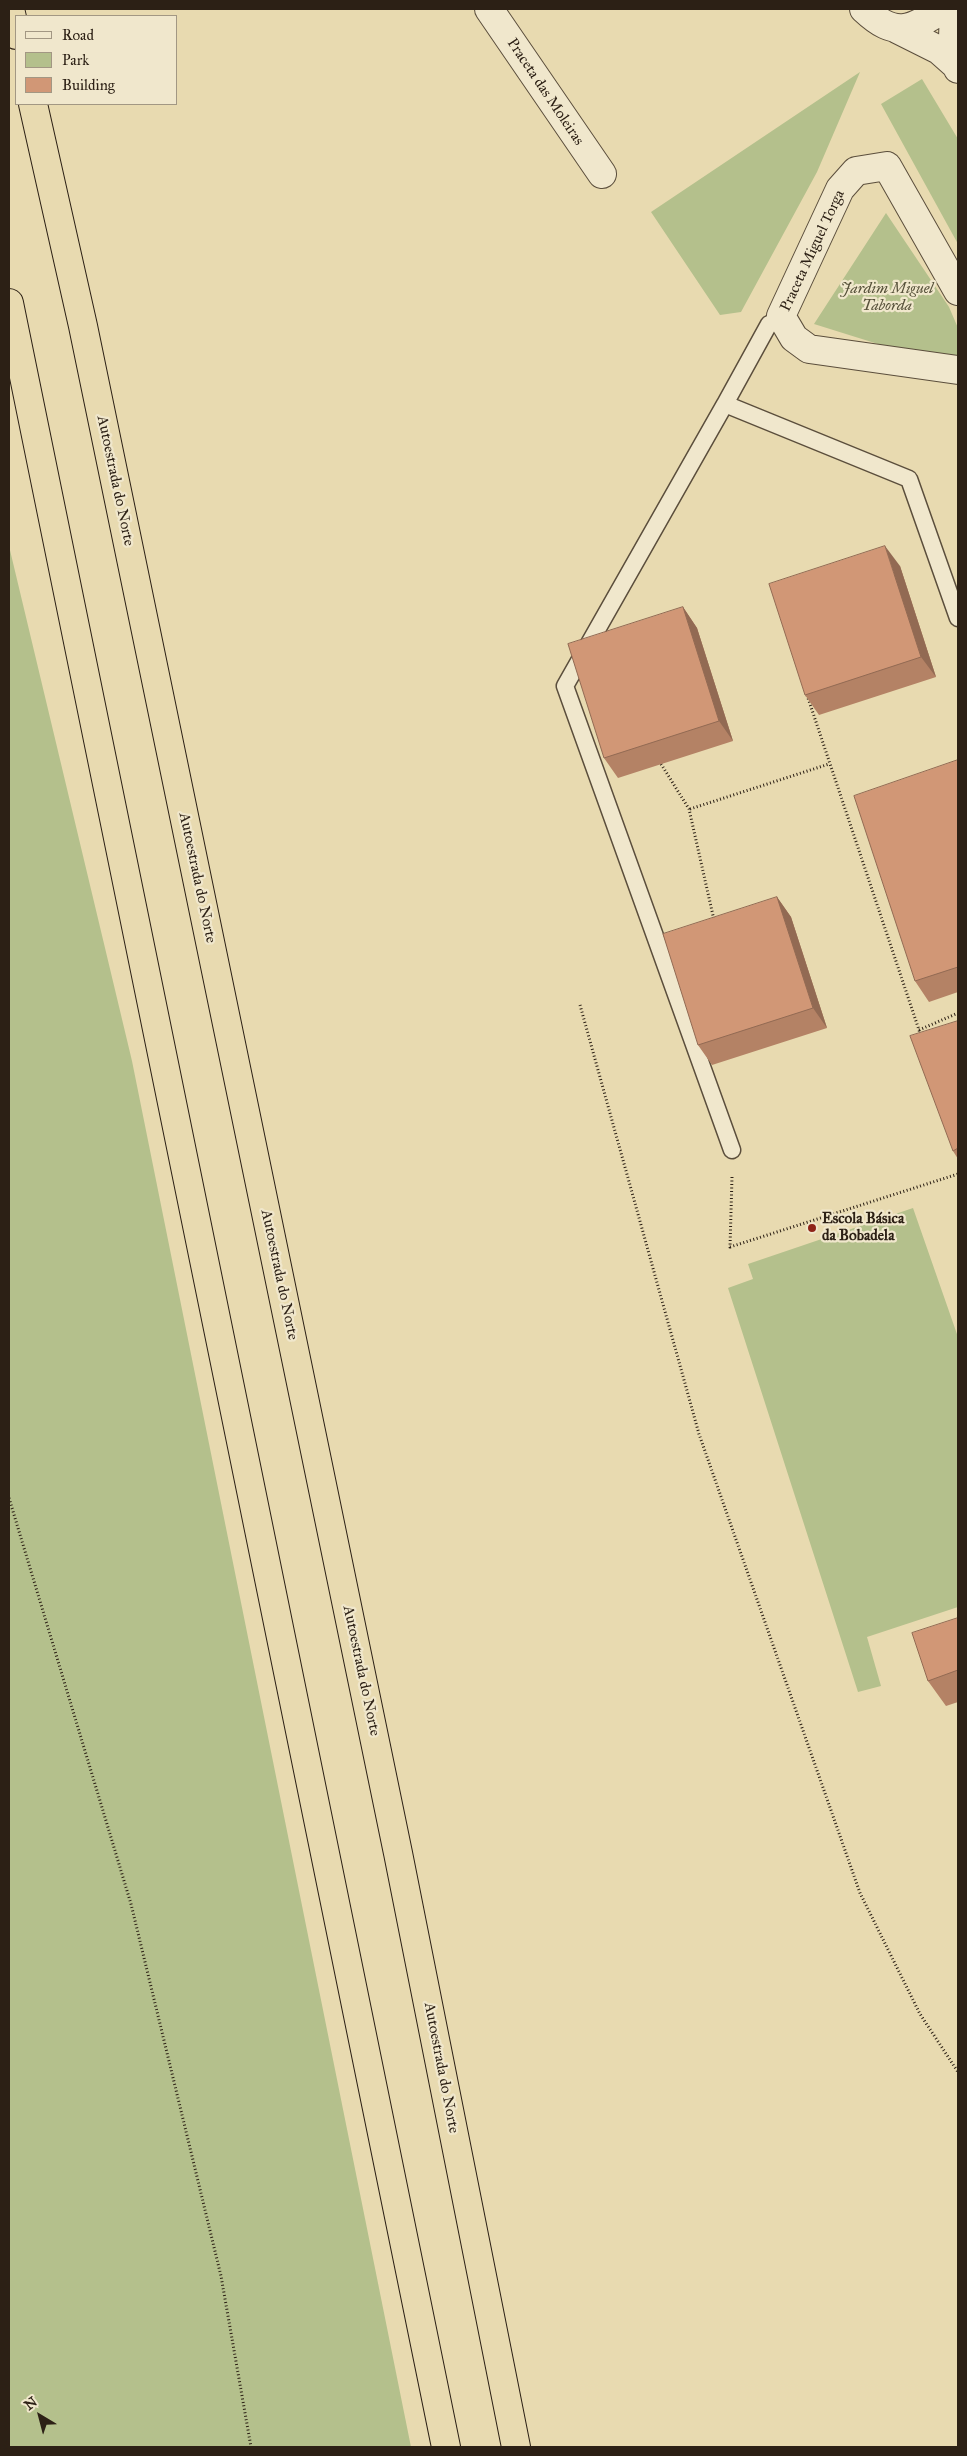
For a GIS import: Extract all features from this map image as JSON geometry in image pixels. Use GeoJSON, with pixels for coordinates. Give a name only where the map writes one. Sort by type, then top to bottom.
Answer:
{"type":"FeatureCollection","features":[{"type":"Feature","properties":{"kind":"highway"},"geometry":{"type":"LineString","coordinates":[[10,9],[15,30]]}},
{"type":"Feature","properties":{"kind":"highway","name":"Autoestrada do Norte"},"geometry":{"type":"LineString","coordinates":[[33,105],[92,365],[398,1853],[516,2447]]}},
{"type":"Feature","properties":{"kind":"highway"},"geometry":{"type":"LineString","coordinates":[[9,302],[446,2447]]}},
{"type":"Feature","properties":{"kind":"street","name":"Praceta das Moleiras"},"geometry":{"type":"LineString","coordinates":[[489,9],[602,174]]}},
{"type":"Feature","properties":{"kind":"street"},"geometry":{"type":"LineString","coordinates":[[864,9],[884,25],[897,29],[939,50],[958,68]]}},
{"type":"Feature","properties":{"kind":"street"},"geometry":{"type":"LineString","coordinates":[[897,29],[917,26],[943,9]]}},
{"type":"Feature","properties":{"kind":"street"},"geometry":{"type":"LineString","coordinates":[[954,9],[953,38],[958,68]]}},
{"type":"Feature","properties":{"kind":"street","name":"Praceta Miguel Torga"},"geometry":{"type":"LineString","coordinates":[[958,291],[887,166],[879,167],[856,171],[840,188],[781,316],[794,338],[809,349],[958,370]]}},
{"type":"Feature","properties":{"kind":"lane"},"geometry":{"type":"LineString","coordinates":[[732,1150],[565,686],[770,324]]}},
{"type":"Feature","properties":{"kind":"lane"},"geometry":{"type":"LineString","coordinates":[[725,404],[908,479],[958,618]]}},
{"type":"Feature","properties":{"kind":"path"},"geometry":{"type":"LineString","coordinates":[[806,691],[922,1038]]}},
{"type":"Feature","properties":{"kind":"path"},"geometry":{"type":"LineString","coordinates":[[661,764],[690,809],[715,922]]}},
{"type":"Feature","properties":{"kind":"path"},"geometry":{"type":"LineString","coordinates":[[690,809],[829,764]]}},
{"type":"Feature","properties":{"kind":"path"},"geometry":{"type":"LineString","coordinates":[[580,1005],[700,1434],[857,1884],[920,2014],[958,2072]]}},
{"type":"Feature","properties":{"kind":"path"},"geometry":{"type":"LineString","coordinates":[[919,1030],[958,1013]]}},
{"type":"Feature","properties":{"kind":"path"},"geometry":{"type":"LineString","coordinates":[[732,1150],[730,1247],[958,1174]]}},
{"type":"Feature","properties":{"kind":"path"},"geometry":{"type":"LineString","coordinates":[[9,1498],[132,1904],[221,2276],[250,2447]]}},
{"type":"Feature","properties":{"kind":"green space"},"geometry":{"type":"Polygon","coordinates":[[[860,72],[817,172],[741,312],[720,315],[651,212],[860,72]]]}},
{"type":"Feature","properties":{"kind":"green space"},"geometry":{"type":"Polygon","coordinates":[[[922,79],[958,139],[958,244],[881,104],[922,79]]]}},
{"type":"Feature","properties":{"kind":"green space","name":"Jardim Miguel Taborda"},"geometry":{"type":"Polygon","coordinates":[[[886,213],[949,307],[958,328],[958,369],[814,324],[886,213]]]}},
{"type":"Feature","properties":{"kind":"green space"},"geometry":{"type":"Polygon","coordinates":[[[9,546],[132,1061],[411,2447],[9,2447],[9,546]]]}},
{"type":"Feature","properties":{"kind":"green space"},"geometry":{"type":"Polygon","coordinates":[[[913,1208],[958,1337],[958,1607],[867,1637],[881,1686],[858,1692],[728,1288],[753,1279],[748,1264],[913,1208]]]}},
{"type":"Feature","properties":{"kind":"building"},"geometry":{"type":"Polygon","coordinates":[[[885,546],[921,657],[805,695],[769,584],[885,546]]]}},
{"type":"Feature","properties":{"kind":"building"},"geometry":{"type":"Polygon","coordinates":[[[683,607],[719,721],[604,758],[568,644],[683,607]]]}},
{"type":"Feature","properties":{"kind":"building"},"geometry":{"type":"Polygon","coordinates":[[[958,760],[958,967],[915,981],[854,796],[958,760]]]}},
{"type":"Feature","properties":{"kind":"building"},"geometry":{"type":"Polygon","coordinates":[[[777,897],[813,1008],[698,1045],[663,934],[777,897]]]}},
{"type":"Feature","properties":{"kind":"building"},"geometry":{"type":"Polygon","coordinates":[[[958,1021],[958,1148],[953,1151],[910,1036],[958,1021]]]}},
{"type":"Feature","properties":{"kind":"building"},"geometry":{"type":"Polygon","coordinates":[[[958,1618],[958,1670],[928,1681],[912,1633],[958,1618]]]}},
{"type":"Feature","properties":{"kind":"place","name":"Escola Básica da Bobadela"},"geometry":{"type":"Point","coordinates":[812,1228]}}]}
